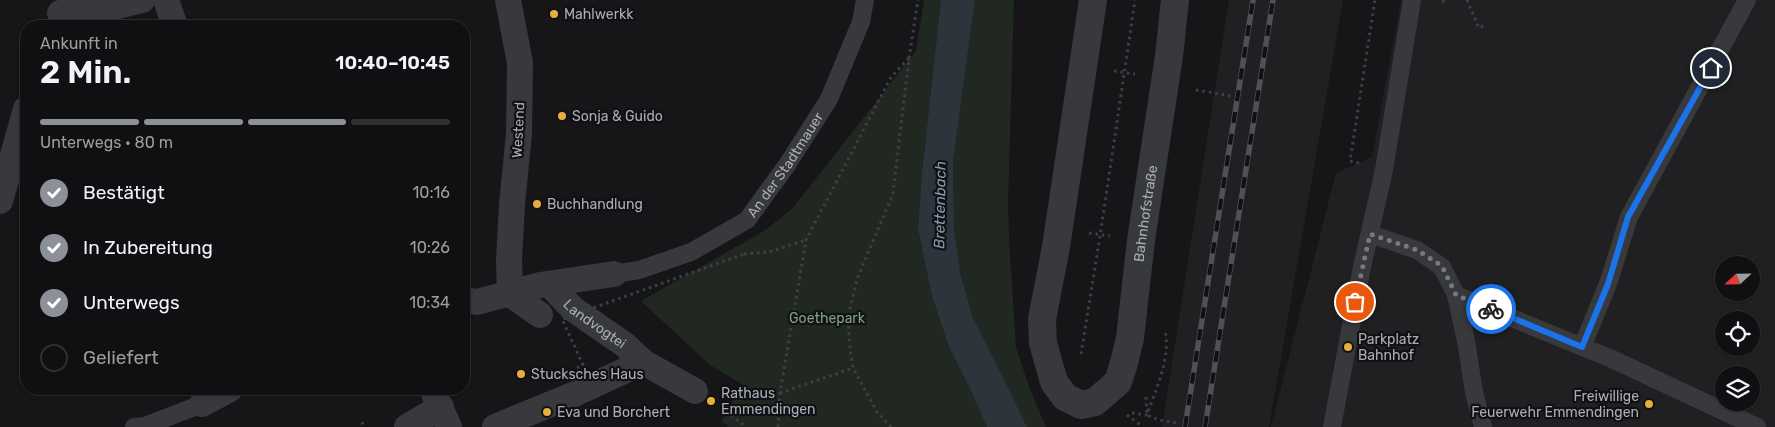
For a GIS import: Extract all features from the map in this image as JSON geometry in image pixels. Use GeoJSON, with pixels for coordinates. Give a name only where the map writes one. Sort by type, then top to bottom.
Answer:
{"type":"FeatureCollection","features":[{"type":"Feature","properties":{"kind":"street"},"geometry":{"type":"LineString","coordinates":[[60,13],[106,9],[142,0]]}},
{"type":"Feature","properties":{"kind":"street"},"geometry":{"type":"LineString","coordinates":[[166,0],[173,20]]}},
{"type":"Feature","properties":{"kind":"street","name":"Westend"},"geometry":{"type":"LineString","coordinates":[[508,0],[520,63],[520,134],[512,204],[509,261],[510,294]]}},
{"type":"Feature","properties":{"kind":"street"},"geometry":{"type":"LineString","coordinates":[[1077,411],[1054,382],[1043,343],[1042,319],[1058,229],[1093,0]]}},
{"type":"Feature","properties":{"kind":"street","name":"Bahnhofstraße"},"geometry":{"type":"LineString","coordinates":[[1077,411],[1095,402],[1118,382],[1130,338],[1140,240],[1177,84],[1175,0]]}},
{"type":"Feature","properties":{"kind":"street"},"geometry":{"type":"LineString","coordinates":[[0,201],[20,129]]}},
{"type":"Feature","properties":{"kind":"street","name":"Landvogtei"},"geometry":{"type":"LineString","coordinates":[[470,301],[477,302],[540,285],[614,274]]}},
{"type":"Feature","properties":{"kind":"street","name":"Landvogtei"},"geometry":{"type":"LineString","coordinates":[[549,284],[573,309],[624,345],[643,362],[695,391]]}},
{"type":"Feature","properties":{"kind":"street"},"geometry":{"type":"LineString","coordinates":[[510,294],[540,315]]}},
{"type":"Feature","properties":{"kind":"street","name":"Landvogtei"},"geometry":{"type":"LineString","coordinates":[[495,427],[578,384],[643,362]]}},
{"type":"Feature","properties":{"kind":"street"},"geometry":{"type":"LineString","coordinates":[[202,404],[219,395]]}},
{"type":"Feature","properties":{"kind":"street"},"geometry":{"type":"LineString","coordinates":[[407,427],[441,408]]}},
{"type":"Feature","properties":{"kind":"lane","name":"An der Stadtmauer"},"geometry":{"type":"LineString","coordinates":[[614,274],[639,270],[692,252],[747,220],[788,165],[829,100],[862,22],[865,0]]}},
{"type":"Feature","properties":{"kind":"lane"},"geometry":{"type":"LineString","coordinates":[[1332,427],[1362,266],[1384,170],[1412,0]]}},
{"type":"Feature","properties":{"kind":"lane"},"geometry":{"type":"LineString","coordinates":[[1582,347],[1608,284],[1628,217],[1747,0]]}},
{"type":"Feature","properties":{"kind":"lane"},"geometry":{"type":"LineString","coordinates":[[1370,234],[1417,250],[1442,266],[1456,295],[1474,392],[1483,427]]}},
{"type":"Feature","properties":{"kind":"lane"},"geometry":{"type":"LineString","coordinates":[[1456,295],[1582,347],[1757,427]]}},
{"type":"Feature","properties":{"kind":"lane"},"geometry":{"type":"LineString","coordinates":[[134,427],[145,426],[202,404]]}},
{"type":"Feature","properties":{"kind":"path"},"geometry":{"type":"LineString","coordinates":[[891,427],[877,412],[853,368],[848,316],[857,278],[893,194],[909,58],[918,0]]}},
{"type":"Feature","properties":{"kind":"path"},"geometry":{"type":"LineString","coordinates":[[1077,411],[1100,235],[1135,0]]}},
{"type":"Feature","properties":{"kind":"path"},"geometry":{"type":"LineString","coordinates":[[1350,161],[1375,0]]}},
{"type":"Feature","properties":{"kind":"path"},"geometry":{"type":"LineString","coordinates":[[1443,0],[1445,4]]}},
{"type":"Feature","properties":{"kind":"path"},"geometry":{"type":"LineString","coordinates":[[1467,0],[1479,28],[1486,25]]}},
{"type":"Feature","properties":{"kind":"path"},"geometry":{"type":"LineString","coordinates":[[778,427],[780,393],[806,240],[891,77],[909,58]]}},
{"type":"Feature","properties":{"kind":"path"},"geometry":{"type":"LineString","coordinates":[[1084,65],[1232,96]]}},
{"type":"Feature","properties":{"kind":"path"},"geometry":{"type":"LineString","coordinates":[[1058,229],[1140,240]]}},
{"type":"Feature","properties":{"kind":"path"},"geometry":{"type":"LineString","coordinates":[[578,384],[583,365],[562,319],[744,254],[768,252],[806,240]]}},
{"type":"Feature","properties":{"kind":"path"},"geometry":{"type":"LineString","coordinates":[[780,393],[853,368]]}},
{"type":"Feature","properties":{"kind":"path"},"geometry":{"type":"LineString","coordinates":[[726,410],[746,427]]}},
{"type":"Feature","properties":{"kind":"path"},"geometry":{"type":"LineString","coordinates":[[1127,415],[1142,426]]}},
{"type":"Feature","properties":{"kind":"path"},"geometry":{"type":"LineString","coordinates":[[1159,420],[1179,423]]}},
{"type":"Feature","properties":{"kind":"path"},"geometry":{"type":"LineString","coordinates":[[362,422],[364,427]]}},
{"type":"Feature","properties":{"kind":"shaded area"},"geometry":{"type":"Polygon","coordinates":[[[1229,0],[1343,0],[1269,427],[1162,427],[1229,0]]]}},
{"type":"Feature","properties":{"kind":"shaded area"},"geometry":{"type":"Polygon","coordinates":[[[1401,0],[1775,0],[1775,427],[1271,427],[1336,173],[1372,157],[1401,0]]]}},
{"type":"Feature","properties":{"kind":"green space","name":"Goethepark"},"geometry":{"type":"Polygon","coordinates":[[[924,0],[941,0],[922,172],[918,230],[932,296],[949,347],[987,427],[727,427],[728,425],[721,422],[742,384],[710,365],[641,301],[764,231],[792,209],[916,51],[924,0]]]}},
{"type":"Feature","properties":{"kind":"green space"},"geometry":{"type":"Polygon","coordinates":[[[975,0],[1014,0],[1008,201],[1016,347],[1029,387],[1046,427],[1027,427],[973,318],[960,272],[954,228],[953,161],[975,0]]]}},
{"type":"Feature","properties":{"kind":"water","name":"Brettenbach"},"geometry":{"type":"Polygon","coordinates":[[[941,0],[975,0],[953,161],[954,228],[960,272],[973,318],[1027,427],[987,427],[949,347],[932,296],[918,229],[922,172],[941,0]]]}},
{"type":"Feature","properties":{"kind":"railway"},"geometry":{"type":"LineString","coordinates":[[1185,427],[1253,0]]}},
{"type":"Feature","properties":{"kind":"railway"},"geometry":{"type":"LineString","coordinates":[[1205,427],[1273,0]]}},
{"type":"Feature","properties":{"kind":"way so far"},"geometry":{"type":"LineString","coordinates":[[1355,302],[1370,234],[1417,250],[1442,266],[1456,295],[1491,309]]}},
{"type":"Feature","properties":{"kind":"place","name":"Mahlwerkk"},"geometry":{"type":"Point","coordinates":[554,14]}},
{"type":"Feature","properties":{"kind":"place","name":"Sonja & Guido"},"geometry":{"type":"Point","coordinates":[562,116]}},
{"type":"Feature","properties":{"kind":"place","name":"Buchhandlung"},"geometry":{"type":"Point","coordinates":[537,204]}},
{"type":"Feature","properties":{"kind":"place","name":"Parkplatz Bahnhof"},"geometry":{"type":"Point","coordinates":[1348,347]}},
{"type":"Feature","properties":{"kind":"place","name":"Stucksches Haus"},"geometry":{"type":"Point","coordinates":[521,374]}},
{"type":"Feature","properties":{"kind":"place","name":"Rathaus Emmendingen"},"geometry":{"type":"Point","coordinates":[711,401]}},
{"type":"Feature","properties":{"kind":"place","name":"Freiwillige Feuerwehr Emmendingen"},"geometry":{"type":"Point","coordinates":[1649,404]}},
{"type":"Feature","properties":{"kind":"place","name":"Eva und Borchert"},"geometry":{"type":"Point","coordinates":[547,412]}},
{"type":"Feature","properties":{"kind":"route"},"geometry":{"type":"LineString","coordinates":[[1491,309],[1582,347],[1608,284],[1628,217],[1711,68]]}}]}
